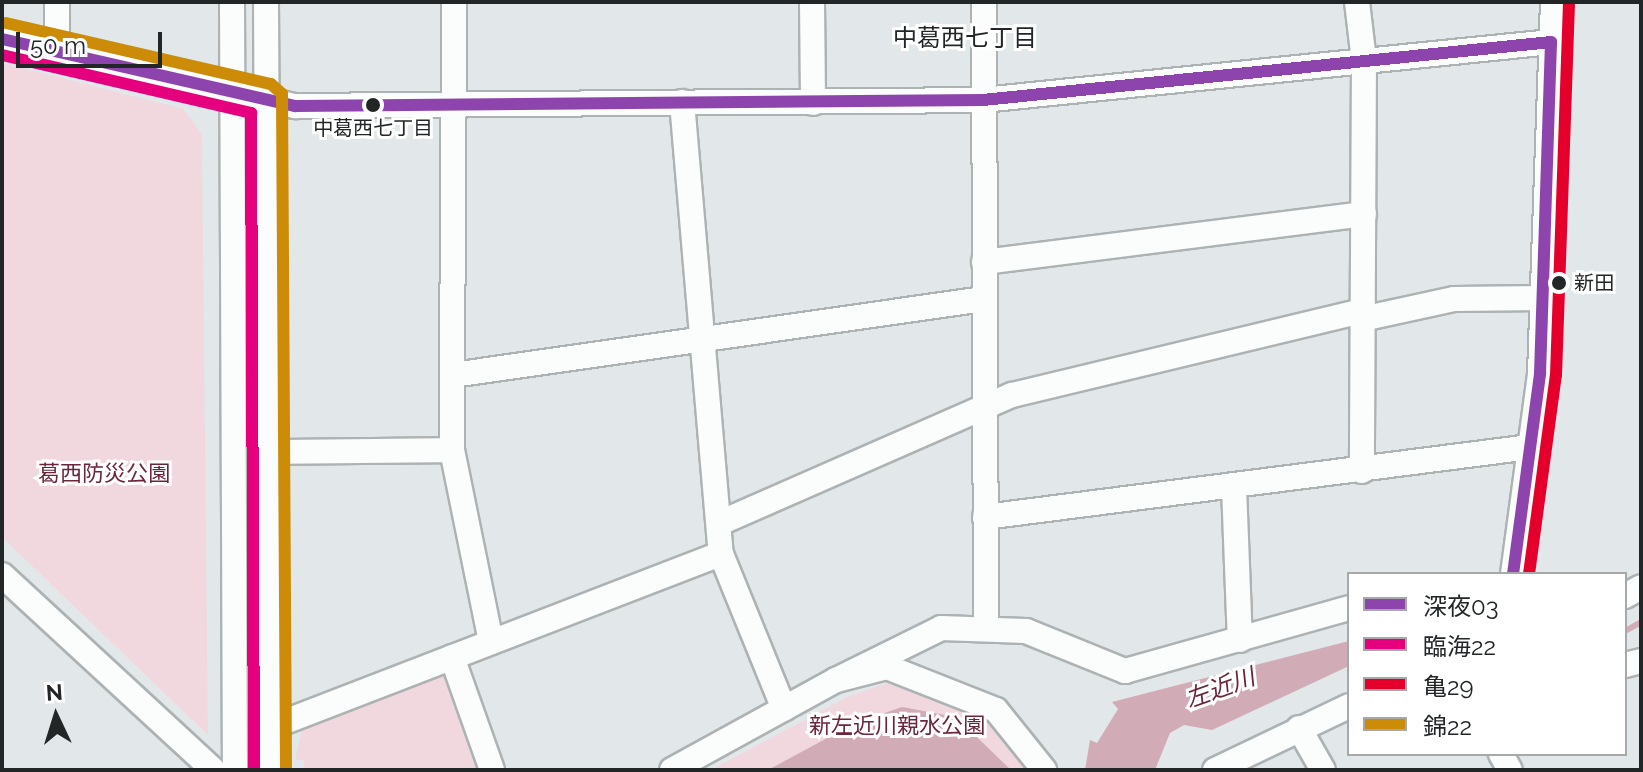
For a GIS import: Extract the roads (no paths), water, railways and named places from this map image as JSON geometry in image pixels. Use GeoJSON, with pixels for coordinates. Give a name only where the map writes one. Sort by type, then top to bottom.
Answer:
{"type":"FeatureCollection","features":[{"type":"Feature","properties":{"kind":"street"},"geometry":{"type":"LineString","coordinates":[[57,2],[57,52]]}},
{"type":"Feature","properties":{"kind":"street"},"geometry":{"type":"LineString","coordinates":[[232,2],[235,770]]}},
{"type":"Feature","properties":{"kind":"street"},"geometry":{"type":"LineString","coordinates":[[266,2],[270,770]]}},
{"type":"Feature","properties":{"kind":"street"},"geometry":{"type":"LineString","coordinates":[[454,2],[452,450],[491,642]]}},
{"type":"Feature","properties":{"kind":"street"},"geometry":{"type":"LineString","coordinates":[[812,2],[813,103]]}},
{"type":"Feature","properties":{"kind":"street"},"geometry":{"type":"LineString","coordinates":[[984,2],[986,625]]}},
{"type":"Feature","properties":{"kind":"street"},"geometry":{"type":"LineString","coordinates":[[1357,2],[1364,61],[1362,471]]}},
{"type":"Feature","properties":{"kind":"street"},"geometry":{"type":"LineString","coordinates":[[1513,572],[1530,447],[1543,298],[1553,2]]}},
{"type":"Feature","properties":{"kind":"street"},"geometry":{"type":"LineString","coordinates":[[2,39],[267,100],[454,106],[983,100],[1551,42]]}},
{"type":"Feature","properties":{"kind":"street"},"geometry":{"type":"LineString","coordinates":[[682,102],[721,554],[784,709]]}},
{"type":"Feature","properties":{"kind":"street"},"geometry":{"type":"LineString","coordinates":[[984,262],[1364,214]]}},
{"type":"Feature","properties":{"kind":"street"},"geometry":{"type":"LineString","coordinates":[[720,523],[1012,395],[1362,315],[1454,299],[1543,298]]}},
{"type":"Feature","properties":{"kind":"street"},"geometry":{"type":"LineString","coordinates":[[453,375],[984,299]]}},
{"type":"Feature","properties":{"kind":"street"},"geometry":{"type":"LineString","coordinates":[[985,517],[1362,471],[1530,447]]}},
{"type":"Feature","properties":{"kind":"street"},"geometry":{"type":"LineString","coordinates":[[270,452],[452,450]]}},
{"type":"Feature","properties":{"kind":"street"},"geometry":{"type":"LineString","coordinates":[[1234,487],[1240,640]]}},
{"type":"Feature","properties":{"kind":"street"},"geometry":{"type":"LineString","coordinates":[[269,728],[721,554]]}},
{"type":"Feature","properties":{"kind":"street"},"geometry":{"type":"LineString","coordinates":[[2,575],[213,770]]}},
{"type":"Feature","properties":{"kind":"street"},"geometry":{"type":"LineString","coordinates":[[672,770],[836,680],[941,628],[986,625],[1062,642],[1125,671],[1347,609]]}},
{"type":"Feature","properties":{"kind":"street"},"geometry":{"type":"LineString","coordinates":[[452,657],[492,770]]}},
{"type":"Feature","properties":{"kind":"street"},"geometry":{"type":"LineString","coordinates":[[836,680],[887,667],[920,674],[996,710],[1044,770]]}},
{"type":"Feature","properties":{"kind":"street"},"geometry":{"type":"LineString","coordinates":[[1215,770],[1347,707]]}},
{"type":"Feature","properties":{"kind":"street"},"geometry":{"type":"LineString","coordinates":[[1299,728],[1323,770]]}},
{"type":"Feature","properties":{"kind":"water"},"geometry":{"type":"Polygon","coordinates":[[[1347,642],[1347,667],[1212,730],[1184,725],[1170,733],[1155,770],[1085,770],[1090,740],[1097,743],[1118,709],[1112,702],[1347,642]]]}},
{"type":"Feature","properties":{"kind":"water"},"geometry":{"type":"Polygon","coordinates":[[[902,707],[956,717],[1011,770],[768,770],[855,723],[902,707]]]}},
{"type":"Feature","properties":{"kind":"waterway","name":"左近川"},"geometry":{"type":"LineString","coordinates":[[1627,630],[1641,622]]}},
{"type":"Feature","properties":{"kind":"place","name":"中葛西七丁目"},"geometry":{"type":"Point","coordinates":[373,105]}},
{"type":"Feature","properties":{"kind":"place","name":"新田"},"geometry":{"type":"Point","coordinates":[1559,283]}},
{"type":"Feature","properties":{"kind":"district","name":"中葛西七丁目"},"geometry":{"type":"Point","coordinates":[965,38]}},
{"type":"Feature","properties":{"kind":"park label","name":"葛西防災公園"},"geometry":{"type":"Point","coordinates":[104,474]}},
{"type":"Feature","properties":{"kind":"park label","name":"新左近川親水公園"},"geometry":{"type":"Point","coordinates":[897,726]}}]}
